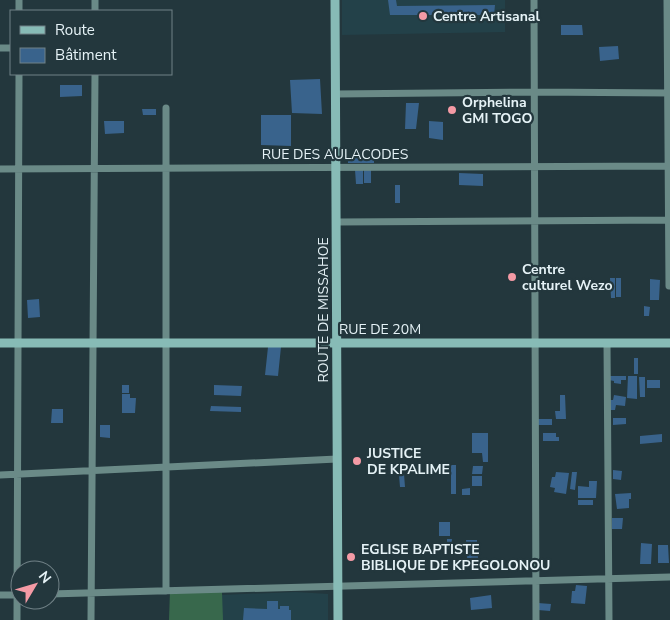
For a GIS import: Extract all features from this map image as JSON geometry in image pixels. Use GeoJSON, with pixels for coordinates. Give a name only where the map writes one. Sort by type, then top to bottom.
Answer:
{"type":"FeatureCollection","features":[{"type":"Feature","properties":{"kind":"street","name":"ROUTE DE MISSAHOE"},"geometry":{"type":"LineString","coordinates":[[335,0],[338,620]]}},
{"type":"Feature","properties":{"kind":"street"},"geometry":{"type":"LineString","coordinates":[[534,0],[536,620]]}},
{"type":"Feature","properties":{"kind":"street"},"geometry":{"type":"LineString","coordinates":[[667,0],[669,286]]}},
{"type":"Feature","properties":{"kind":"street"},"geometry":{"type":"LineString","coordinates":[[18,560],[19,75]]}},
{"type":"Feature","properties":{"kind":"street"},"geometry":{"type":"LineString","coordinates":[[91,620],[95,75]]}},
{"type":"Feature","properties":{"kind":"street"},"geometry":{"type":"LineString","coordinates":[[336,94],[669,93]]}},
{"type":"Feature","properties":{"kind":"street"},"geometry":{"type":"LineString","coordinates":[[166,108],[166,591]]}},
{"type":"Feature","properties":{"kind":"street","name":"RUE DES AULACODES"},"geometry":{"type":"LineString","coordinates":[[0,169],[669,166]]}},
{"type":"Feature","properties":{"kind":"street"},"geometry":{"type":"LineString","coordinates":[[337,222],[669,220]]}},
{"type":"Feature","properties":{"kind":"street","name":"RUE DE 20M"},"geometry":{"type":"LineString","coordinates":[[0,343],[670,343]]}},
{"type":"Feature","properties":{"kind":"street"},"geometry":{"type":"LineString","coordinates":[[607,343],[609,620]]}},
{"type":"Feature","properties":{"kind":"street"},"geometry":{"type":"LineString","coordinates":[[0,475],[337,459]]}},
{"type":"Feature","properties":{"kind":"street"},"geometry":{"type":"LineString","coordinates":[[60,594],[670,577]]}},
{"type":"Feature","properties":{"kind":"shaded area","name":"Centre Artisanal"},"geometry":{"type":"Polygon","coordinates":[[[342,0],[505,0],[505,32],[342,35],[342,0]]]}},
{"type":"Feature","properties":{"kind":"shaded area"},"geometry":{"type":"Polygon","coordinates":[[[296,592],[328,594],[328,620],[170,620],[170,597],[296,592]]]}},
{"type":"Feature","properties":{"kind":"green space"},"geometry":{"type":"Polygon","coordinates":[[[170,591],[222,592],[223,620],[169,620],[170,591]]]}},
{"type":"Feature","properties":{"kind":"building"},"geometry":{"type":"Polygon","coordinates":[[[388,0],[396,0],[397,6],[495,5],[494,15],[390,15],[388,0]]]}},
{"type":"Feature","properties":{"kind":"building"},"geometry":{"type":"Polygon","coordinates":[[[561,25],[582,25],[583,35],[561,35],[561,25]]]}},
{"type":"Feature","properties":{"kind":"building"},"geometry":{"type":"Polygon","coordinates":[[[618,46],[619,59],[600,61],[599,47],[618,46]]]}},
{"type":"Feature","properties":{"kind":"building"},"geometry":{"type":"Polygon","coordinates":[[[320,79],[322,114],[292,113],[290,80],[320,79]]]}},
{"type":"Feature","properties":{"kind":"building"},"geometry":{"type":"Polygon","coordinates":[[[60,85],[82,85],[82,96],[60,97],[60,85]]]}},
{"type":"Feature","properties":{"kind":"building"},"geometry":{"type":"Polygon","coordinates":[[[406,103],[419,103],[416,129],[405,129],[406,103]]]}},
{"type":"Feature","properties":{"kind":"building"},"geometry":{"type":"Polygon","coordinates":[[[142,109],[156,109],[156,115],[143,115],[142,109]]]}},
{"type":"Feature","properties":{"kind":"building"},"geometry":{"type":"Polygon","coordinates":[[[261,115],[291,115],[291,146],[261,145],[261,115]]]}},
{"type":"Feature","properties":{"kind":"building"},"geometry":{"type":"Polygon","coordinates":[[[104,121],[124,121],[124,133],[105,134],[104,121]]]}},
{"type":"Feature","properties":{"kind":"building"},"geometry":{"type":"Polygon","coordinates":[[[429,121],[443,122],[443,140],[429,138],[429,121]]]}},
{"type":"Feature","properties":{"kind":"building"},"geometry":{"type":"Polygon","coordinates":[[[348,158],[374,158],[374,163],[348,163],[348,158]]]}},
{"type":"Feature","properties":{"kind":"building"},"geometry":{"type":"Polygon","coordinates":[[[363,169],[363,184],[356,184],[355,170],[363,169]]]}},
{"type":"Feature","properties":{"kind":"building"},"geometry":{"type":"Polygon","coordinates":[[[364,169],[371,169],[371,183],[364,183],[364,169]]]}},
{"type":"Feature","properties":{"kind":"building"},"geometry":{"type":"Polygon","coordinates":[[[459,173],[483,174],[483,186],[459,185],[459,173]]]}},
{"type":"Feature","properties":{"kind":"building"},"geometry":{"type":"Polygon","coordinates":[[[395,185],[400,185],[400,203],[395,203],[395,185]]]}},
{"type":"Feature","properties":{"kind":"building"},"geometry":{"type":"Polygon","coordinates":[[[610,278],[615,278],[615,298],[611,298],[610,278]]]}},
{"type":"Feature","properties":{"kind":"building"},"geometry":{"type":"Polygon","coordinates":[[[616,278],[621,278],[621,297],[616,297],[616,278]]]}},
{"type":"Feature","properties":{"kind":"building"},"geometry":{"type":"Polygon","coordinates":[[[650,279],[660,280],[659,300],[650,300],[650,279]]]}},
{"type":"Feature","properties":{"kind":"building"},"geometry":{"type":"Polygon","coordinates":[[[39,299],[40,317],[28,318],[27,300],[39,299]]]}},
{"type":"Feature","properties":{"kind":"building"},"geometry":{"type":"Polygon","coordinates":[[[644,306],[650,307],[649,316],[644,316],[644,306]]]}},
{"type":"Feature","properties":{"kind":"building"},"geometry":{"type":"Polygon","coordinates":[[[268,347],[281,347],[278,376],[265,375],[268,347]]]}},
{"type":"Feature","properties":{"kind":"building"},"geometry":{"type":"Polygon","coordinates":[[[634,358],[638,358],[638,374],[634,374],[634,358]]]}},
{"type":"Feature","properties":{"kind":"building"},"geometry":{"type":"Polygon","coordinates":[[[609,376],[626,376],[626,380],[621,380],[621,384],[614,383],[614,381],[609,380],[609,376]]]}},
{"type":"Feature","properties":{"kind":"building"},"geometry":{"type":"Polygon","coordinates":[[[628,376],[637,376],[637,399],[627,398],[628,376]]]}},
{"type":"Feature","properties":{"kind":"building"},"geometry":{"type":"Polygon","coordinates":[[[639,377],[645,377],[645,397],[640,397],[639,377]]]}},
{"type":"Feature","properties":{"kind":"building"},"geometry":{"type":"Polygon","coordinates":[[[647,380],[660,380],[660,388],[647,388],[647,380]]]}},
{"type":"Feature","properties":{"kind":"building"},"geometry":{"type":"Polygon","coordinates":[[[122,385],[129,385],[129,393],[122,393],[122,385]]]}},
{"type":"Feature","properties":{"kind":"building"},"geometry":{"type":"Polygon","coordinates":[[[214,385],[242,386],[241,396],[214,395],[214,385]]]}},
{"type":"Feature","properties":{"kind":"building"},"geometry":{"type":"Polygon","coordinates":[[[122,394],[130,394],[130,398],[136,398],[135,413],[122,413],[122,394]]]}},
{"type":"Feature","properties":{"kind":"building"},"geometry":{"type":"Polygon","coordinates":[[[560,395],[565,395],[566,419],[556,419],[555,411],[560,411],[560,395]]]}},
{"type":"Feature","properties":{"kind":"building"},"geometry":{"type":"Polygon","coordinates":[[[614,395],[626,397],[625,406],[616,405],[615,410],[609,410],[610,400],[613,400],[614,395]]]}},
{"type":"Feature","properties":{"kind":"building"},"geometry":{"type":"Polygon","coordinates":[[[211,406],[241,407],[241,412],[210,411],[211,406]]]}},
{"type":"Feature","properties":{"kind":"building"},"geometry":{"type":"Polygon","coordinates":[[[52,409],[63,409],[63,423],[51,423],[52,409]]]}},
{"type":"Feature","properties":{"kind":"building"},"geometry":{"type":"Polygon","coordinates":[[[613,418],[626,418],[626,424],[613,425],[613,418]]]}},
{"type":"Feature","properties":{"kind":"building"},"geometry":{"type":"Polygon","coordinates":[[[537,419],[552,419],[552,425],[537,425],[537,419]]]}},
{"type":"Feature","properties":{"kind":"building"},"geometry":{"type":"Polygon","coordinates":[[[100,425],[110,425],[110,438],[100,437],[100,425]]]}},
{"type":"Feature","properties":{"kind":"building"},"geometry":{"type":"Polygon","coordinates":[[[472,433],[488,433],[488,462],[483,462],[482,453],[472,453],[472,433]]]}},
{"type":"Feature","properties":{"kind":"building"},"geometry":{"type":"Polygon","coordinates":[[[543,433],[556,433],[559,441],[543,441],[543,433]]]}},
{"type":"Feature","properties":{"kind":"building"},"geometry":{"type":"Polygon","coordinates":[[[662,434],[662,442],[640,444],[640,436],[662,434]]]}},
{"type":"Feature","properties":{"kind":"building"},"geometry":{"type":"Polygon","coordinates":[[[451,465],[456,465],[456,494],[451,494],[451,465]]]}},
{"type":"Feature","properties":{"kind":"building"},"geometry":{"type":"Polygon","coordinates":[[[473,466],[483,466],[482,474],[472,474],[473,466]]]}},
{"type":"Feature","properties":{"kind":"building"},"geometry":{"type":"Polygon","coordinates":[[[613,470],[622,471],[621,480],[613,479],[613,470]]]}},
{"type":"Feature","properties":{"kind":"building"},"geometry":{"type":"Polygon","coordinates":[[[556,472],[569,473],[566,494],[554,492],[555,488],[550,487],[552,477],[555,477],[556,472]]]}},
{"type":"Feature","properties":{"kind":"building"},"geometry":{"type":"Polygon","coordinates":[[[572,472],[577,472],[575,490],[570,489],[572,472]]]}},
{"type":"Feature","properties":{"kind":"building"},"geometry":{"type":"Polygon","coordinates":[[[404,474],[405,487],[400,487],[399,475],[404,474]]]}},
{"type":"Feature","properties":{"kind":"building"},"geometry":{"type":"Polygon","coordinates":[[[472,476],[482,476],[482,486],[472,486],[472,476]]]}},
{"type":"Feature","properties":{"kind":"building"},"geometry":{"type":"Polygon","coordinates":[[[589,481],[597,481],[596,498],[578,498],[578,486],[589,487],[589,481]]]}},
{"type":"Feature","properties":{"kind":"building"},"geometry":{"type":"Polygon","coordinates":[[[470,488],[470,495],[462,495],[462,489],[470,488]]]}},
{"type":"Feature","properties":{"kind":"building"},"geometry":{"type":"Polygon","coordinates":[[[631,493],[629,508],[617,509],[615,494],[631,493]]]}},
{"type":"Feature","properties":{"kind":"building"},"geometry":{"type":"Polygon","coordinates":[[[578,500],[593,500],[593,505],[578,505],[578,500]]]}},
{"type":"Feature","properties":{"kind":"building"},"geometry":{"type":"Polygon","coordinates":[[[612,518],[623,518],[622,529],[612,529],[612,518]]]}},
{"type":"Feature","properties":{"kind":"building"},"geometry":{"type":"Polygon","coordinates":[[[439,522],[450,522],[450,536],[439,536],[439,522]]]}},
{"type":"Feature","properties":{"kind":"building"},"geometry":{"type":"Polygon","coordinates":[[[447,539],[452,539],[451,549],[447,549],[447,539]]]}},
{"type":"Feature","properties":{"kind":"building"},"geometry":{"type":"Polygon","coordinates":[[[466,540],[477,540],[478,558],[467,558],[466,540]]]}},
{"type":"Feature","properties":{"kind":"building"},"geometry":{"type":"Polygon","coordinates":[[[641,543],[652,544],[651,564],[640,564],[641,543]]]}},
{"type":"Feature","properties":{"kind":"building"},"geometry":{"type":"Polygon","coordinates":[[[658,545],[668,545],[669,563],[658,563],[658,545]]]}},
{"type":"Feature","properties":{"kind":"building"},"geometry":{"type":"Polygon","coordinates":[[[576,585],[587,586],[585,604],[571,603],[572,591],[575,591],[576,585]]]}},
{"type":"Feature","properties":{"kind":"building"},"geometry":{"type":"Polygon","coordinates":[[[491,595],[492,608],[471,610],[470,598],[491,595]]]}},
{"type":"Feature","properties":{"kind":"building"},"geometry":{"type":"Polygon","coordinates":[[[267,601],[278,601],[278,609],[280,609],[280,606],[289,606],[291,620],[243,620],[244,608],[267,609],[267,601]]]}},
{"type":"Feature","properties":{"kind":"building"},"geometry":{"type":"Polygon","coordinates":[[[538,603],[551,604],[550,611],[538,610],[538,603]]]}},
{"type":"Feature","properties":{"kind":"place","name":"Centre Artisanal"},"geometry":{"type":"Point","coordinates":[423,16]}},
{"type":"Feature","properties":{"kind":"place","name":"Orphelina GMI TOGO"},"geometry":{"type":"Point","coordinates":[452,110]}},
{"type":"Feature","properties":{"kind":"place","name":"Centre culturel Wezo"},"geometry":{"type":"Point","coordinates":[512,277]}},
{"type":"Feature","properties":{"kind":"place","name":"JUSTICE DE KPALIME"},"geometry":{"type":"Point","coordinates":[357,461]}},
{"type":"Feature","properties":{"kind":"place","name":"EGLISE BAPTISTE BIBLIQUE DE KPEGOLONOU"},"geometry":{"type":"Point","coordinates":[351,557]}}]}
